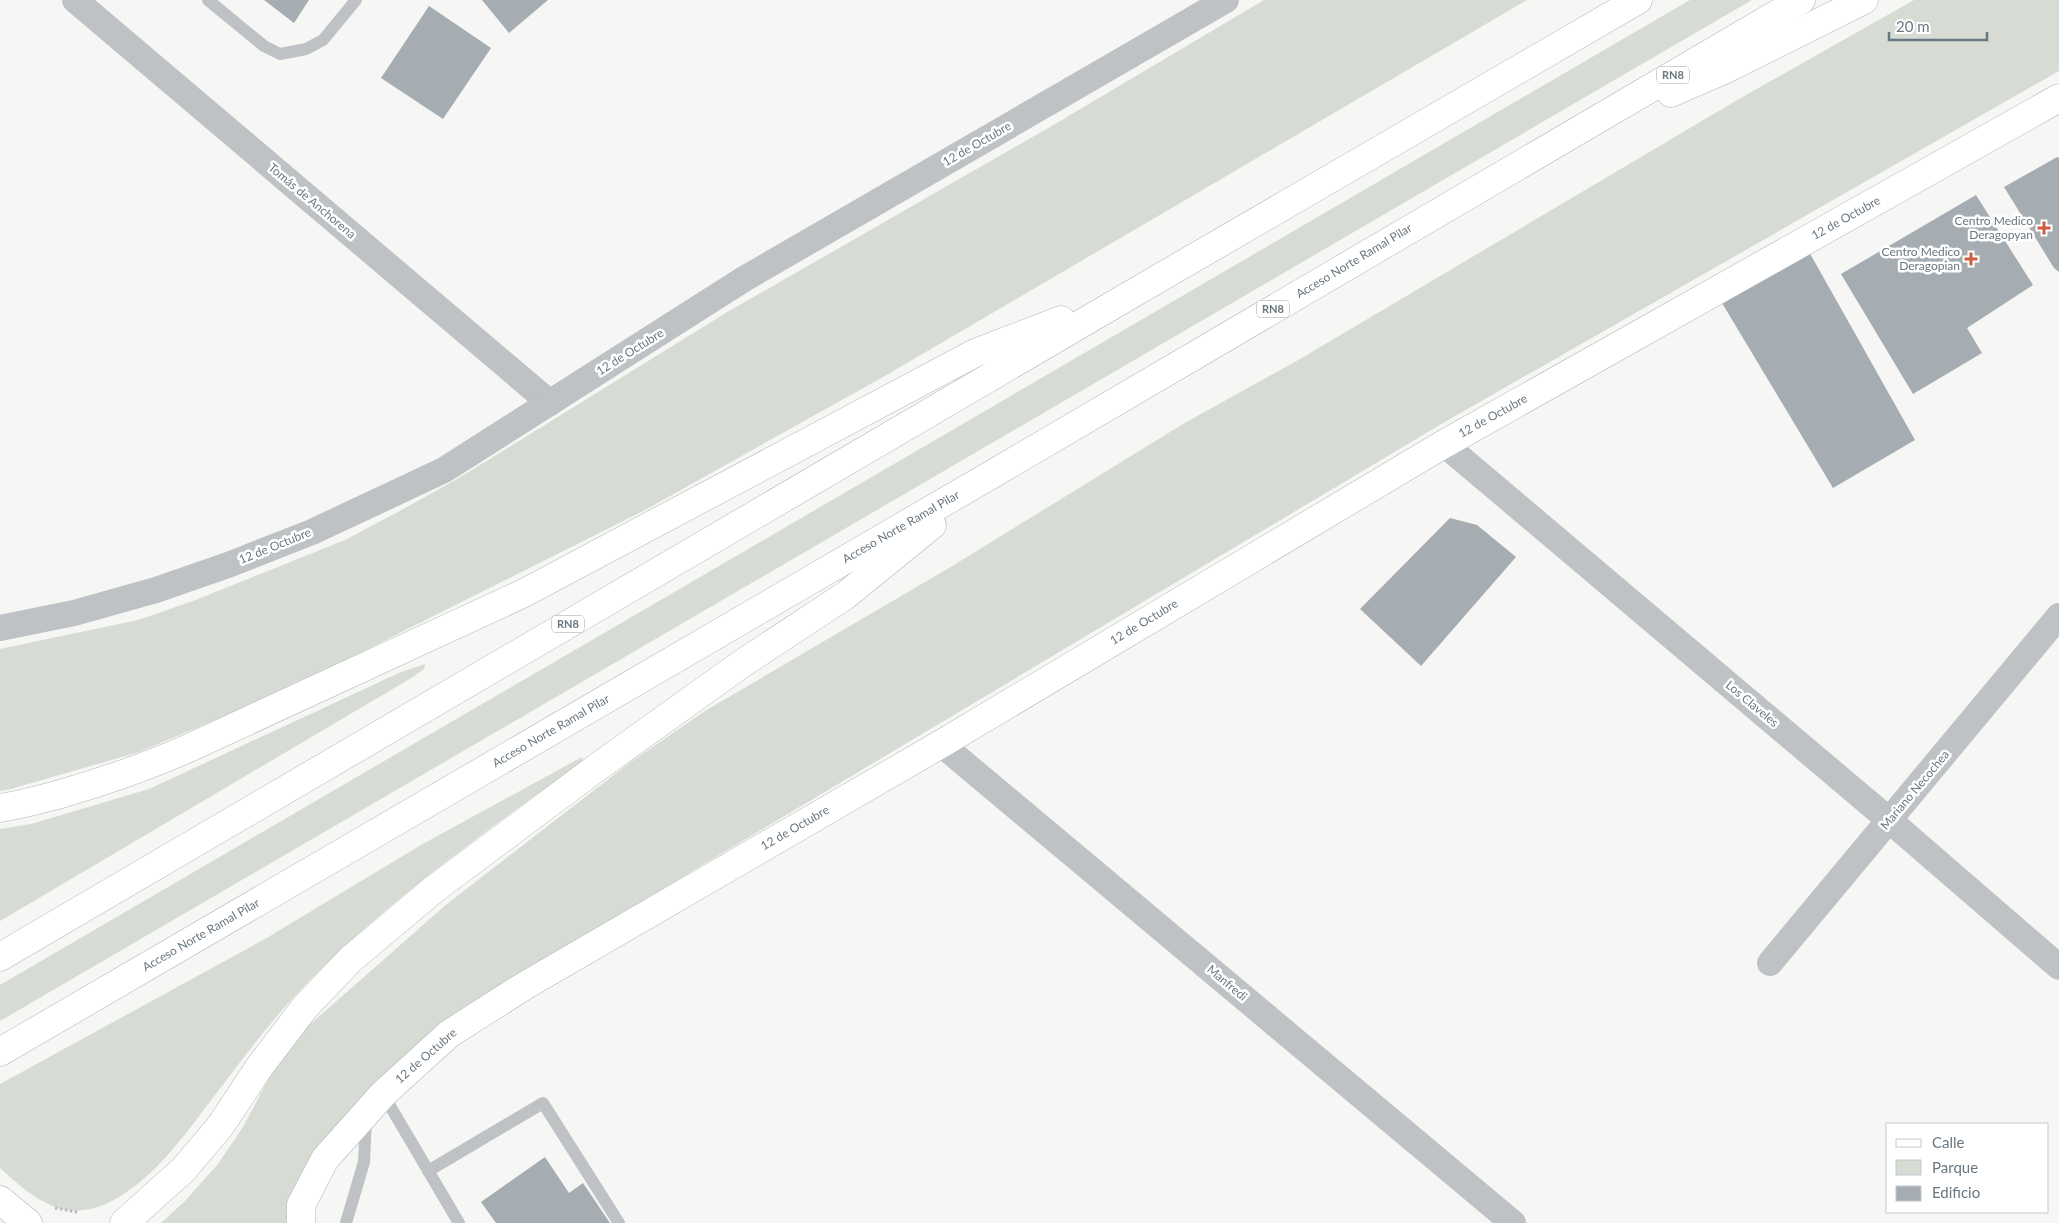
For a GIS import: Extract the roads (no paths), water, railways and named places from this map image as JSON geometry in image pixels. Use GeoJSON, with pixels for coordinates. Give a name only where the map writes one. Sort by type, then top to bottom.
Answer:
{"type":"FeatureCollection","features":[{"type":"Feature","properties":{"kind":"main road"},"geometry":{"type":"LineString","coordinates":[[1510,74],[1614,0]]}},
{"type":"Feature","properties":{"kind":"main road","name":"RN8"},"geometry":{"type":"LineString","coordinates":[[0,957],[1638,0]]}},
{"type":"Feature","properties":{"kind":"main road","name":"Acceso Norte Ramal Pilar"},"geometry":{"type":"LineString","coordinates":[[0,1052],[1801,0]]}},
{"type":"Feature","properties":{"kind":"main road"},"geometry":{"type":"LineString","coordinates":[[1544,149],[1724,70],[1864,0]]}},
{"type":"Feature","properties":{"kind":"main road","name":"12 de Octubre"},"geometry":{"type":"LineString","coordinates":[[301,1223],[301,1204],[325,1159],[375,1102],[449,1034],[526,985],[941,744],[1444,444],[2059,98]]}},
{"type":"Feature","properties":{"kind":"main road"},"geometry":{"type":"LineString","coordinates":[[0,808],[16,806],[89,786],[134,771],[189,748],[524,593],[975,353],[1137,291]]}},
{"type":"Feature","properties":{"kind":"main road"},"geometry":{"type":"LineString","coordinates":[[124,1223],[184,1169],[221,1125],[260,1066],[305,1007],[351,959],[434,890],[599,766],[740,665],[846,595],[1001,469]]}},
{"type":"Feature","properties":{"kind":"main road"},"geometry":{"type":"LineString","coordinates":[[0,1200],[28,1223]]}},
{"type":"Feature","properties":{"kind":"street","name":"Tomás de Anchorena"},"geometry":{"type":"LineString","coordinates":[[75,0],[550,403]]}},
{"type":"Feature","properties":{"kind":"street","name":"12 de Octubre"},"geometry":{"type":"LineString","coordinates":[[0,628],[74,613],[156,590],[228,565],[312,532],[444,470],[744,279],[1226,0]]}},
{"type":"Feature","properties":{"kind":"street","name":"Los Claveles"},"geometry":{"type":"LineString","coordinates":[[1444,444],[1889,820],[2059,967]]}},
{"type":"Feature","properties":{"kind":"street","name":"Mariano Necochea"},"geometry":{"type":"LineString","coordinates":[[1770,963],[2059,616]]}},
{"type":"Feature","properties":{"kind":"street","name":"Manfredi"},"geometry":{"type":"LineString","coordinates":[[941,744],[1513,1223]]}},
{"type":"Feature","properties":{"kind":"lane"},"geometry":{"type":"LineString","coordinates":[[208,0],[264,46],[280,54],[306,49],[323,40],[356,0]]}},
{"type":"Feature","properties":{"kind":"lane"},"geometry":{"type":"LineString","coordinates":[[375,1102],[428,1171],[459,1223]]}},
{"type":"Feature","properties":{"kind":"lane"},"geometry":{"type":"LineString","coordinates":[[346,1223],[364,1162],[375,1102]]}},
{"type":"Feature","properties":{"kind":"lane"},"geometry":{"type":"LineString","coordinates":[[428,1171],[543,1103],[619,1223]]}},
{"type":"Feature","properties":{"kind":"place","name":"Centro Medico Deragopyan"},"geometry":{"type":"Point","coordinates":[2044,228]}},
{"type":"Feature","properties":{"kind":"place","name":"Centro Medico Deragopian"},"geometry":{"type":"Point","coordinates":[1971,259]}}]}
